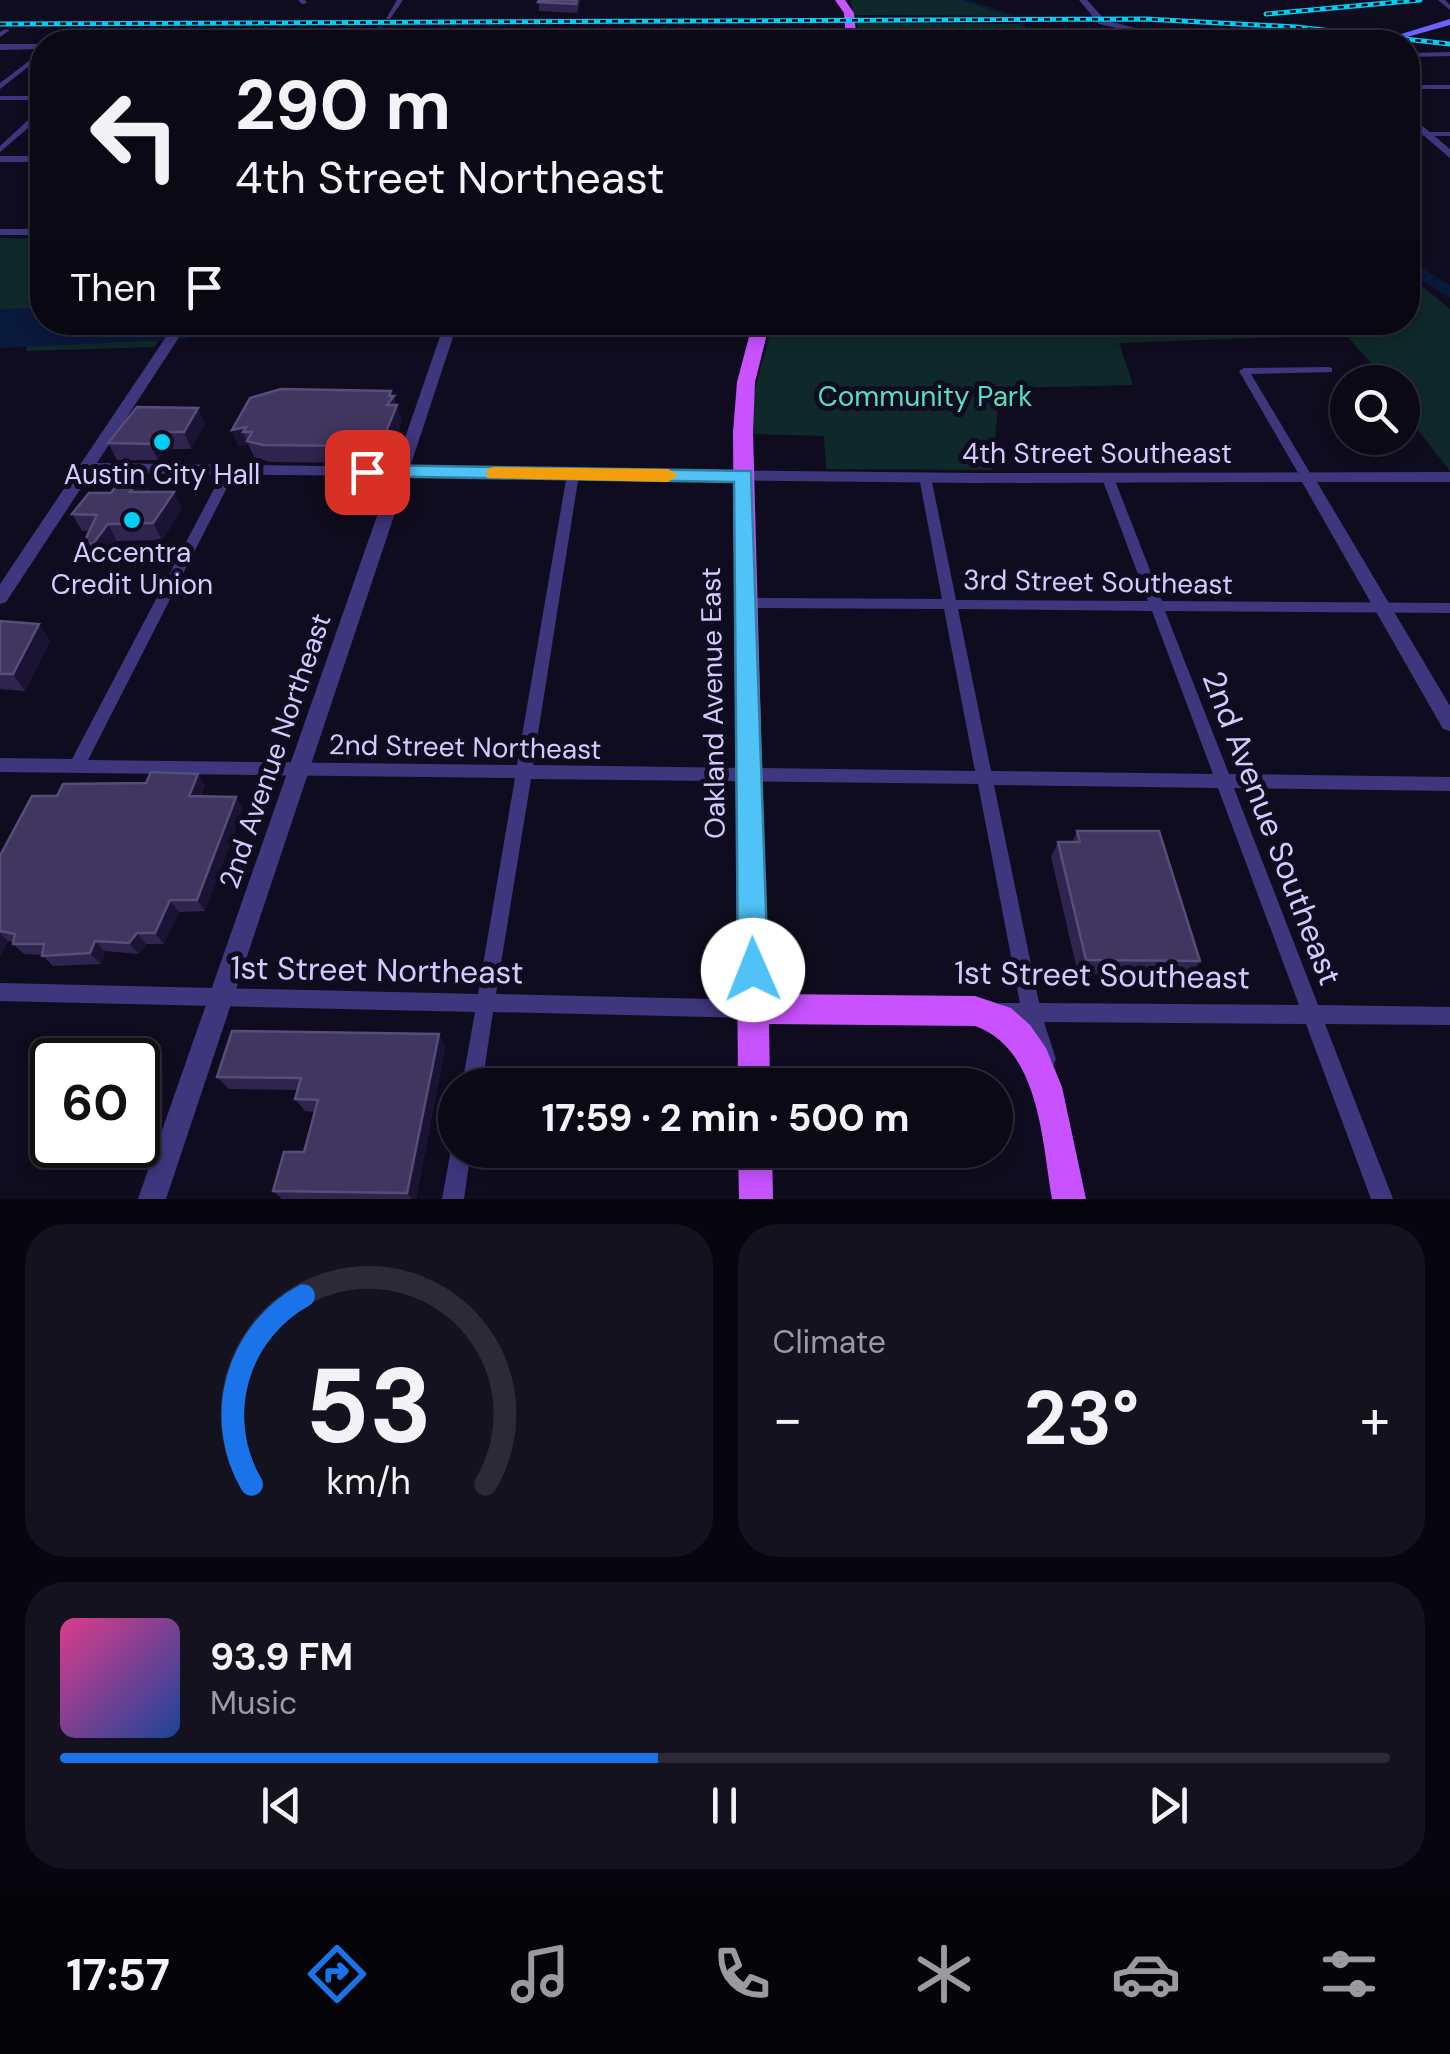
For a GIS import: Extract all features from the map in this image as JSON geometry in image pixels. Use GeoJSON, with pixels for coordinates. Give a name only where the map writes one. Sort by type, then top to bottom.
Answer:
{"type":"FeatureCollection","features":[{"type":"Feature","properties":{"kind":"main road"},"geometry":{"type":"LineString","coordinates":[[1420,31],[1450,22]]}},
{"type":"Feature","properties":{"kind":"main road","name":"Oakland Avenue East"},"geometry":{"type":"LineString","coordinates":[[754,1068],[744,397],[759,335]]}},
{"type":"Feature","properties":{"kind":"main road","name":"1st Street Southeast"},"geometry":{"type":"LineString","coordinates":[[753,1009],[975,1011]]}},
{"type":"Feature","properties":{"kind":"main road"},"geometry":{"type":"LineString","coordinates":[[975,1011],[999,1018],[1023,1040],[1042,1074],[1070,1199]]}},
{"type":"Feature","properties":{"kind":"main road"},"geometry":{"type":"LineString","coordinates":[[755,1168],[756,1199]]}},
{"type":"Feature","properties":{"kind":"street"},"geometry":{"type":"LineString","coordinates":[[388,18],[400,0]]}},
{"type":"Feature","properties":{"kind":"street"},"geometry":{"type":"LineString","coordinates":[[1082,0],[1095,16],[1132,30]]}},
{"type":"Feature","properties":{"kind":"street"},"geometry":{"type":"LineString","coordinates":[[1441,0],[1450,8]]}},
{"type":"Feature","properties":{"kind":"street"},"geometry":{"type":"LineString","coordinates":[[0,47],[30,49]]}},
{"type":"Feature","properties":{"kind":"street"},"geometry":{"type":"LineString","coordinates":[[1420,54],[1450,54]]}},
{"type":"Feature","properties":{"kind":"street"},"geometry":{"type":"LineString","coordinates":[[0,87],[30,61]]}},
{"type":"Feature","properties":{"kind":"street"},"geometry":{"type":"LineString","coordinates":[[1420,87],[1450,87]]}},
{"type":"Feature","properties":{"kind":"street"},"geometry":{"type":"LineString","coordinates":[[0,98],[30,98]]}},
{"type":"Feature","properties":{"kind":"street"},"geometry":{"type":"LineString","coordinates":[[0,150],[30,123]]}},
{"type":"Feature","properties":{"kind":"street"},"geometry":{"type":"LineString","coordinates":[[1420,128],[1450,155]]}},
{"type":"Feature","properties":{"kind":"street"},"geometry":{"type":"LineString","coordinates":[[1426,134],[1450,134]]}},
{"type":"Feature","properties":{"kind":"street"},"geometry":{"type":"LineString","coordinates":[[0,159],[30,159]]}},
{"type":"Feature","properties":{"kind":"street"},"geometry":{"type":"LineString","coordinates":[[0,232],[30,232]]}},
{"type":"Feature","properties":{"kind":"street"},"geometry":{"type":"LineString","coordinates":[[0,598],[175,335]]}},
{"type":"Feature","properties":{"kind":"street","name":"2nd Avenue Northeast"},"geometry":{"type":"LineString","coordinates":[[152,1199],[448,335]]}},
{"type":"Feature","properties":{"kind":"street"},"geometry":{"type":"LineString","coordinates":[[1328,370],[1244,371],[1450,723]]}},
{"type":"Feature","properties":{"kind":"street","name":"4th Street Southeast"},"geometry":{"type":"LineString","coordinates":[[88,468],[744,476],[1450,477]]}},
{"type":"Feature","properties":{"kind":"street"},"geometry":{"type":"LineString","coordinates":[[77,765],[231,468]]}},
{"type":"Feature","properties":{"kind":"street"},"geometry":{"type":"LineString","coordinates":[[475,1068],[573,474]]}},
{"type":"Feature","properties":{"kind":"street"},"geometry":{"type":"LineString","coordinates":[[925,477],[1031,1012],[1045,1052],[1050,1104]]}},
{"type":"Feature","properties":{"kind":"street","name":"2nd Avenue Southeast"},"geometry":{"type":"LineString","coordinates":[[1108,478],[1382,1199]]}},
{"type":"Feature","properties":{"kind":"street","name":"3rd Street Southeast"},"geometry":{"type":"LineString","coordinates":[[746,603],[1450,608]]}},
{"type":"Feature","properties":{"kind":"street","name":"2nd Street Northeast"},"geometry":{"type":"LineString","coordinates":[[0,765],[1450,784]]}},
{"type":"Feature","properties":{"kind":"street","name":"1st Street Northeast"},"geometry":{"type":"LineString","coordinates":[[0,992],[753,1009]]}},
{"type":"Feature","properties":{"kind":"street","name":"1st Street Southeast"},"geometry":{"type":"LineString","coordinates":[[975,1011],[1450,1016]]}},
{"type":"Feature","properties":{"kind":"street"},"geometry":{"type":"LineString","coordinates":[[453,1199],[458,1168]]}},
{"type":"Feature","properties":{"kind":"green space"},"geometry":{"type":"Polygon","coordinates":[[[850,0],[964,0],[1012,16],[854,15],[850,0]]]}},
{"type":"Feature","properties":{"kind":"green space"},"geometry":{"type":"Polygon","coordinates":[[[856,23],[1022,24],[1026,30],[859,30],[856,23]]]}},
{"type":"Feature","properties":{"kind":"green space"},"geometry":{"type":"Polygon","coordinates":[[[0,238],[30,239],[30,335],[162,335],[154,347],[26,351],[27,345],[0,348],[0,238]]]}},
{"type":"Feature","properties":{"kind":"green space","name":"Community Park"},"geometry":{"type":"Polygon","coordinates":[[[1420,285],[1450,309],[1450,471],[1420,433],[1420,365],[1373,365],[1346,335],[1420,335],[1420,285]]]}},
{"type":"Feature","properties":{"kind":"green space","name":"Community Park"},"geometry":{"type":"Polygon","coordinates":[[[770,335],[1346,335],[1119,343],[1133,385],[1000,388],[992,470],[826,469],[824,436],[752,434],[754,393],[770,335]]]}},
{"type":"Feature","properties":{"kind":"water"},"geometry":{"type":"Polygon","coordinates":[[[30,308],[30,335],[192,335],[189,339],[0,348],[0,309],[30,308]]]}},
{"type":"Feature","properties":{"kind":"building"},"geometry":{"type":"Polygon","coordinates":[[[539,0],[577,0],[576,4],[539,0]]]}},
{"type":"Feature","properties":{"kind":"building"},"geometry":{"type":"Polygon","coordinates":[[[281,389],[391,391],[389,396],[394,396],[387,405],[397,405],[386,432],[376,431],[354,446],[263,445],[247,441],[252,432],[243,432],[246,427],[232,430],[250,398],[281,389]]]}},
{"type":"Feature","properties":{"kind":"building"},"geometry":{"type":"Polygon","coordinates":[[[137,407],[198,408],[184,432],[158,432],[150,444],[108,443],[137,407]]]}},
{"type":"Feature","properties":{"kind":"building"},"geometry":{"type":"Polygon","coordinates":[[[124,475],[143,475],[130,492],[174,492],[153,523],[108,524],[92,545],[85,540],[97,515],[72,514],[89,493],[111,493],[124,475]]]}},
{"type":"Feature","properties":{"kind":"building"},"geometry":{"type":"Polygon","coordinates":[[[0,621],[39,624],[13,674],[0,674],[0,621]]]}},
{"type":"Feature","properties":{"kind":"building"},"geometry":{"type":"Polygon","coordinates":[[[151,772],[198,774],[189,796],[236,797],[197,900],[170,900],[155,933],[137,933],[129,943],[95,941],[90,953],[42,956],[44,944],[13,944],[15,934],[0,931],[0,856],[32,796],[57,796],[63,784],[146,783],[151,772]]]}},
{"type":"Feature","properties":{"kind":"building"},"geometry":{"type":"Polygon","coordinates":[[[1077,831],[1159,831],[1200,961],[1086,960],[1058,842],[1080,842],[1077,831]]]}},
{"type":"Feature","properties":{"kind":"building"},"geometry":{"type":"Polygon","coordinates":[[[232,1031],[439,1034],[407,1193],[273,1191],[284,1152],[304,1152],[318,1100],[295,1099],[301,1078],[217,1077],[232,1031]]]}},
{"type":"Feature","properties":{"kind":"waterway"},"geometry":{"type":"LineString","coordinates":[[964,0],[1011,15],[1026,30]]}},
{"type":"Feature","properties":{"kind":"waterway"},"geometry":{"type":"LineString","coordinates":[[1420,273],[1450,293]]}},
{"type":"Feature","properties":{"kind":"railway"},"geometry":{"type":"LineString","coordinates":[[1266,14],[1420,0]]}},
{"type":"Feature","properties":{"kind":"railway"},"geometry":{"type":"LineString","coordinates":[[0,24],[1145,19],[1323,30]]}},
{"type":"Feature","properties":{"kind":"railway"},"geometry":{"type":"LineString","coordinates":[[1420,41],[1450,44]]}},
{"type":"Feature","properties":{"kind":"slow traffic"},"geometry":{"type":"LineString","coordinates":[[494,473],[668,475]]}},
{"type":"Feature","properties":{"kind":"place","name":"Austin City Hall"},"geometry":{"type":"Point","coordinates":[162,442]}},
{"type":"Feature","properties":{"kind":"place","name":"Accentra Credit Union"},"geometry":{"type":"Point","coordinates":[132,520]}},
{"type":"Feature","properties":{"kind":"route"},"geometry":{"type":"LineString","coordinates":[[367,472],[744,476],[753,970]]}}]}
